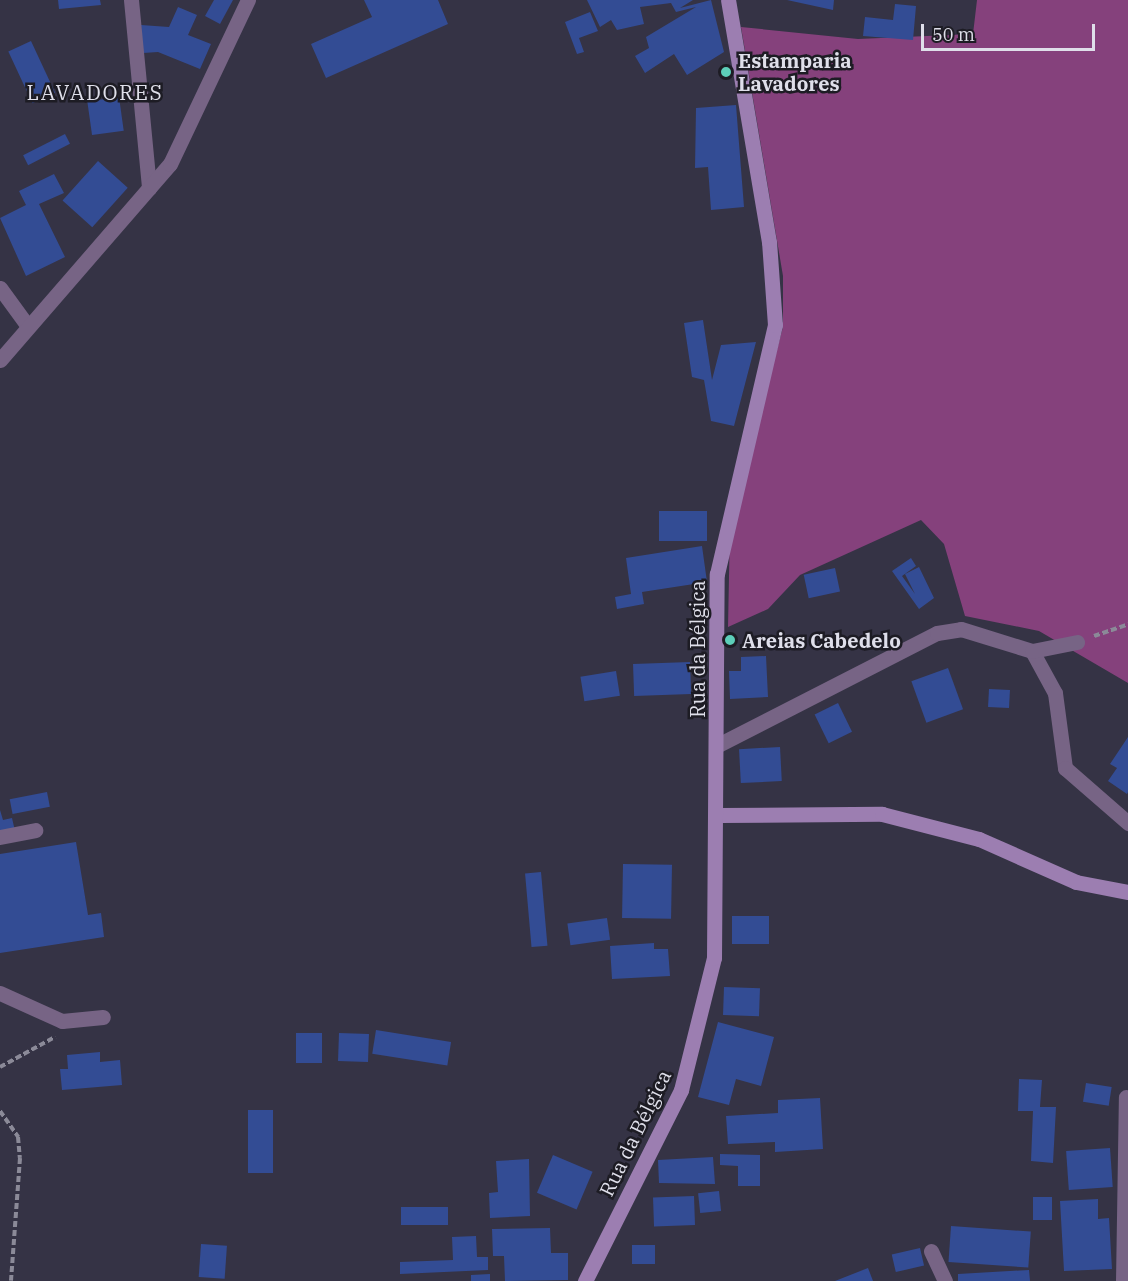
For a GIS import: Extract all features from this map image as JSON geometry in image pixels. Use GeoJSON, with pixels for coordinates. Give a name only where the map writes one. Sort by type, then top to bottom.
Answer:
{"type":"FeatureCollection","features":[{"type":"Feature","properties":{"kind":"main road","name":"Rua da Bélgica"},"geometry":{"type":"LineString","coordinates":[[585,1281],[667,1124],[693,1057],[714,958],[719,815],[719,548],[775,325],[769,242],[728,0]]}},
{"type":"Feature","properties":{"kind":"main road"},"geometry":{"type":"LineString","coordinates":[[719,815],[882,814],[970,836],[1076,882],[1128,892]]}},
{"type":"Feature","properties":{"kind":"street"},"geometry":{"type":"LineString","coordinates":[[131,0],[149,188]]}},
{"type":"Feature","properties":{"kind":"street"},"geometry":{"type":"LineString","coordinates":[[0,360],[27,325],[170,164],[248,0]]}},
{"type":"Feature","properties":{"kind":"street"},"geometry":{"type":"LineString","coordinates":[[0,288],[27,325]]}},
{"type":"Feature","properties":{"kind":"street"},"geometry":{"type":"LineString","coordinates":[[718,745],[938,633],[961,629],[1032,651],[1077,642]]}},
{"type":"Feature","properties":{"kind":"street"},"geometry":{"type":"LineString","coordinates":[[1032,651],[1055,693],[1065,768],[1128,824]]}},
{"type":"Feature","properties":{"kind":"street"},"geometry":{"type":"LineString","coordinates":[[0,837],[35,830]]}},
{"type":"Feature","properties":{"kind":"street"},"geometry":{"type":"LineString","coordinates":[[0,993],[62,1021],[103,1017]]}},
{"type":"Feature","properties":{"kind":"street"},"geometry":{"type":"LineString","coordinates":[[1123,1281],[1126,1097]]}},
{"type":"Feature","properties":{"kind":"street"},"geometry":{"type":"LineString","coordinates":[[932,1251],[945,1281]]}},
{"type":"Feature","properties":{"kind":"path"},"geometry":{"type":"LineString","coordinates":[[1077,642],[1128,624]]}},
{"type":"Feature","properties":{"kind":"path"},"geometry":{"type":"LineString","coordinates":[[0,1067],[60,1034],[62,1021]]}},
{"type":"Feature","properties":{"kind":"path"},"geometry":{"type":"LineString","coordinates":[[0,1111],[18,1137],[20,1158],[11,1281]]}},
{"type":"Feature","properties":{"kind":"shaded area"},"geometry":{"type":"Polygon","coordinates":[[[977,0],[1128,0],[1128,683],[1039,631],[965,616],[944,544],[921,520],[800,575],[768,609],[728,627],[730,526],[783,327],[783,276],[741,27],[858,39],[973,34],[977,0]]]}},
{"type":"Feature","properties":{"kind":"building"},"geometry":{"type":"Polygon","coordinates":[[[58,0],[100,0],[101,5],[59,9],[58,0]]]}},
{"type":"Feature","properties":{"kind":"building"},"geometry":{"type":"Polygon","coordinates":[[[214,0],[233,0],[220,24],[205,16],[214,0]]]}},
{"type":"Feature","properties":{"kind":"building"},"geometry":{"type":"Polygon","coordinates":[[[364,0],[438,0],[448,24],[326,78],[311,44],[372,17],[364,0]]]}},
{"type":"Feature","properties":{"kind":"building"},"geometry":{"type":"Polygon","coordinates":[[[587,0],[693,0],[680,8],[711,0],[724,52],[687,75],[674,54],[645,73],[635,56],[649,48],[646,37],[696,7],[676,12],[671,3],[640,7],[644,24],[617,30],[611,20],[600,27],[587,0]]]}},
{"type":"Feature","properties":{"kind":"building"},"geometry":{"type":"Polygon","coordinates":[[[787,0],[834,0],[833,10],[787,0]]]}},
{"type":"Feature","properties":{"kind":"building"},"geometry":{"type":"Polygon","coordinates":[[[895,4],[916,6],[913,40],[863,36],[865,17],[893,20],[895,4]]]}},
{"type":"Feature","properties":{"kind":"building"},"geometry":{"type":"Polygon","coordinates":[[[178,7],[197,15],[188,35],[211,44],[200,69],[158,52],[143,53],[141,25],[169,27],[178,7]]]}},
{"type":"Feature","properties":{"kind":"building"},"geometry":{"type":"Polygon","coordinates":[[[590,12],[598,31],[579,38],[584,52],[577,54],[565,22],[590,12]]]}},
{"type":"Feature","properties":{"kind":"building"},"geometry":{"type":"Polygon","coordinates":[[[31,41],[55,93],[32,103],[8,52],[31,41]]]}},
{"type":"Feature","properties":{"kind":"building"},"geometry":{"type":"Polygon","coordinates":[[[119,97],[124,131],[92,135],[87,101],[119,97]]]}},
{"type":"Feature","properties":{"kind":"building"},"geometry":{"type":"Polygon","coordinates":[[[736,105],[744,207],[711,210],[708,167],[695,168],[696,108],[736,105]]]}},
{"type":"Feature","properties":{"kind":"building"},"geometry":{"type":"Polygon","coordinates":[[[65,134],[70,144],[28,165],[23,155],[65,134]]]}},
{"type":"Feature","properties":{"kind":"building"},"geometry":{"type":"Polygon","coordinates":[[[98,161],[128,188],[92,227],[63,200],[98,161]]]}},
{"type":"Feature","properties":{"kind":"building"},"geometry":{"type":"Polygon","coordinates":[[[54,174],[64,193],[39,204],[65,257],[26,276],[0,218],[26,205],[19,191],[54,174]]]}},
{"type":"Feature","properties":{"kind":"building"},"geometry":{"type":"Polygon","coordinates":[[[703,320],[712,380],[721,345],[756,342],[734,426],[711,421],[704,380],[692,377],[684,323],[703,320]]]}},
{"type":"Feature","properties":{"kind":"building"},"geometry":{"type":"Polygon","coordinates":[[[659,511],[707,511],[707,541],[659,541],[659,511]]]}},
{"type":"Feature","properties":{"kind":"building"},"geometry":{"type":"Polygon","coordinates":[[[702,546],[707,582],[642,592],[644,604],[617,609],[615,597],[631,594],[626,558],[702,546]]]}},
{"type":"Feature","properties":{"kind":"building"},"geometry":{"type":"Polygon","coordinates":[[[911,558],[916,566],[902,576],[915,594],[905,574],[919,567],[934,598],[919,609],[892,571],[911,558]]]}},
{"type":"Feature","properties":{"kind":"building"},"geometry":{"type":"Polygon","coordinates":[[[835,568],[840,591],[809,598],[804,575],[835,568]]]}},
{"type":"Feature","properties":{"kind":"building"},"geometry":{"type":"Polygon","coordinates":[[[766,656],[768,697],[730,699],[729,671],[741,671],[741,657],[766,656]]]}},
{"type":"Feature","properties":{"kind":"building"},"geometry":{"type":"Polygon","coordinates":[[[690,662],[691,694],[634,696],[633,664],[690,662]]]}},
{"type":"Feature","properties":{"kind":"building"},"geometry":{"type":"Polygon","coordinates":[[[948,668],[963,709],[926,723],[911,681],[948,668]]]}},
{"type":"Feature","properties":{"kind":"building"},"geometry":{"type":"Polygon","coordinates":[[[616,671],[620,696],[584,701],[580,677],[616,671]]]}},
{"type":"Feature","properties":{"kind":"building"},"geometry":{"type":"Polygon","coordinates":[[[989,689],[1010,690],[1009,708],[988,707],[989,689]]]}},
{"type":"Feature","properties":{"kind":"building"},"geometry":{"type":"Polygon","coordinates":[[[838,703],[852,732],[829,743],[815,714],[838,703]]]}},
{"type":"Feature","properties":{"kind":"building"},"geometry":{"type":"Polygon","coordinates":[[[1128,737],[1127,794],[1108,781],[1117,768],[1110,764],[1128,737]]]}},
{"type":"Feature","properties":{"kind":"building"},"geometry":{"type":"Polygon","coordinates":[[[780,747],[782,781],[741,783],[739,749],[780,747]]]}},
{"type":"Feature","properties":{"kind":"building"},"geometry":{"type":"Polygon","coordinates":[[[47,792],[50,807],[13,814],[10,799],[47,792]]]}},
{"type":"Feature","properties":{"kind":"building"},"geometry":{"type":"Polygon","coordinates":[[[0,810],[3,820],[12,818],[15,831],[0,833],[0,810]]]}},
{"type":"Feature","properties":{"kind":"building"},"geometry":{"type":"Polygon","coordinates":[[[76,842],[88,915],[101,913],[104,937],[0,953],[0,854],[76,842]]]}},
{"type":"Feature","properties":{"kind":"building"},"geometry":{"type":"Polygon","coordinates":[[[623,864],[672,865],[671,919],[622,918],[623,864]]]}},
{"type":"Feature","properties":{"kind":"building"},"geometry":{"type":"Polygon","coordinates":[[[541,872],[547,946],[532,947],[525,873],[541,872]]]}},
{"type":"Feature","properties":{"kind":"building"},"geometry":{"type":"Polygon","coordinates":[[[732,916],[769,916],[769,944],[732,944],[732,916]]]}},
{"type":"Feature","properties":{"kind":"building"},"geometry":{"type":"Polygon","coordinates":[[[607,918],[610,940],[570,945],[567,924],[607,918]]]}},
{"type":"Feature","properties":{"kind":"building"},"geometry":{"type":"Polygon","coordinates":[[[654,943],[654,949],[668,949],[670,976],[612,979],[610,946],[654,943]]]}},
{"type":"Feature","properties":{"kind":"building"},"geometry":{"type":"Polygon","coordinates":[[[724,987],[760,988],[759,1016],[723,1015],[724,987]]]}},
{"type":"Feature","properties":{"kind":"building"},"geometry":{"type":"Polygon","coordinates":[[[718,1022],[774,1037],[761,1086],[736,1079],[729,1105],[698,1097],[718,1022]]]}},
{"type":"Feature","properties":{"kind":"building"},"geometry":{"type":"Polygon","coordinates":[[[376,1030],[451,1042],[447,1066],[372,1054],[376,1030]]]}},
{"type":"Feature","properties":{"kind":"building"},"geometry":{"type":"Polygon","coordinates":[[[296,1033],[322,1033],[322,1063],[296,1063],[296,1033]]]}},
{"type":"Feature","properties":{"kind":"building"},"geometry":{"type":"Polygon","coordinates":[[[339,1033],[369,1034],[368,1062],[338,1061],[339,1033]]]}},
{"type":"Feature","properties":{"kind":"building"},"geometry":{"type":"Polygon","coordinates":[[[100,1052],[100,1062],[120,1060],[122,1085],[62,1090],[60,1069],[68,1069],[67,1055],[100,1052]]]}},
{"type":"Feature","properties":{"kind":"building"},"geometry":{"type":"Polygon","coordinates":[[[1019,1079],[1042,1080],[1040,1107],[1056,1107],[1053,1163],[1031,1161],[1033,1111],[1018,1111],[1019,1079]]]}},
{"type":"Feature","properties":{"kind":"building"},"geometry":{"type":"Polygon","coordinates":[[[1086,1083],[1112,1087],[1109,1106],[1083,1102],[1086,1083]]]}},
{"type":"Feature","properties":{"kind":"building"},"geometry":{"type":"Polygon","coordinates":[[[820,1098],[823,1149],[775,1152],[775,1142],[728,1144],[726,1116],[778,1113],[778,1100],[820,1098]]]}},
{"type":"Feature","properties":{"kind":"building"},"geometry":{"type":"Polygon","coordinates":[[[248,1110],[273,1110],[273,1173],[248,1173],[248,1110]]]}},
{"type":"Feature","properties":{"kind":"building"},"geometry":{"type":"Polygon","coordinates":[[[1110,1148],[1113,1187],[1069,1190],[1066,1151],[1110,1148]]]}},
{"type":"Feature","properties":{"kind":"building"},"geometry":{"type":"Polygon","coordinates":[[[720,1154],[760,1155],[760,1186],[738,1186],[738,1166],[720,1165],[720,1154]]]}},
{"type":"Feature","properties":{"kind":"building"},"geometry":{"type":"Polygon","coordinates":[[[553,1155],[593,1172],[577,1210],[537,1193],[553,1155]]]}},
{"type":"Feature","properties":{"kind":"building"},"geometry":{"type":"Polygon","coordinates":[[[713,1157],[715,1184],[659,1183],[658,1160],[713,1157]]]}},
{"type":"Feature","properties":{"kind":"building"},"geometry":{"type":"Polygon","coordinates":[[[529,1159],[530,1216],[490,1218],[489,1193],[498,1192],[496,1161],[529,1159]]]}},
{"type":"Feature","properties":{"kind":"building"},"geometry":{"type":"Polygon","coordinates":[[[719,1191],[721,1211],[700,1213],[698,1193],[719,1191]]]}},
{"type":"Feature","properties":{"kind":"building"},"geometry":{"type":"Polygon","coordinates":[[[694,1196],[695,1225],[654,1226],[653,1197],[694,1196]]]}},
{"type":"Feature","properties":{"kind":"building"},"geometry":{"type":"Polygon","coordinates":[[[1033,1197],[1052,1197],[1052,1220],[1033,1220],[1033,1197]]]}},
{"type":"Feature","properties":{"kind":"building"},"geometry":{"type":"Polygon","coordinates":[[[1098,1199],[1098,1219],[1109,1218],[1112,1269],[1064,1271],[1060,1201],[1098,1199]]]}},
{"type":"Feature","properties":{"kind":"building"},"geometry":{"type":"Polygon","coordinates":[[[401,1207],[448,1207],[448,1225],[401,1225],[401,1207]]]}},
{"type":"Feature","properties":{"kind":"building"},"geometry":{"type":"Polygon","coordinates":[[[951,1226],[1031,1232],[1028,1267],[948,1262],[951,1226]]]}},
{"type":"Feature","properties":{"kind":"building"},"geometry":{"type":"Polygon","coordinates":[[[550,1228],[551,1253],[568,1253],[568,1280],[505,1281],[504,1256],[493,1256],[492,1229],[550,1228]]]}},
{"type":"Feature","properties":{"kind":"building"},"geometry":{"type":"Polygon","coordinates":[[[476,1236],[477,1257],[488,1257],[488,1270],[400,1274],[400,1262],[453,1260],[452,1237],[476,1236]]]}},
{"type":"Feature","properties":{"kind":"building"},"geometry":{"type":"Polygon","coordinates":[[[201,1244],[227,1246],[225,1279],[199,1277],[201,1244]]]}},
{"type":"Feature","properties":{"kind":"building"},"geometry":{"type":"Polygon","coordinates":[[[632,1245],[655,1245],[655,1264],[632,1264],[632,1245]]]}},
{"type":"Feature","properties":{"kind":"building"},"geometry":{"type":"Polygon","coordinates":[[[920,1248],[924,1266],[896,1272],[892,1255],[920,1248]]]}},
{"type":"Feature","properties":{"kind":"building"},"geometry":{"type":"Polygon","coordinates":[[[868,1268],[873,1281],[835,1281],[868,1268]]]}},
{"type":"Feature","properties":{"kind":"building"},"geometry":{"type":"Polygon","coordinates":[[[1029,1270],[1030,1281],[958,1281],[958,1274],[1029,1270]]]}},
{"type":"Feature","properties":{"kind":"building"},"geometry":{"type":"Polygon","coordinates":[[[490,1274],[490,1281],[471,1281],[471,1275],[490,1274]]]}},
{"type":"Feature","properties":{"kind":"place","name":"Estamparia Lavadores"},"geometry":{"type":"Point","coordinates":[726,72]}},
{"type":"Feature","properties":{"kind":"place","name":"Areias Cabedelo"},"geometry":{"type":"Point","coordinates":[730,640]}},
{"type":"Feature","properties":{"kind":"district","name":"LAVADORES"},"geometry":{"type":"Point","coordinates":[95,92]}}]}
